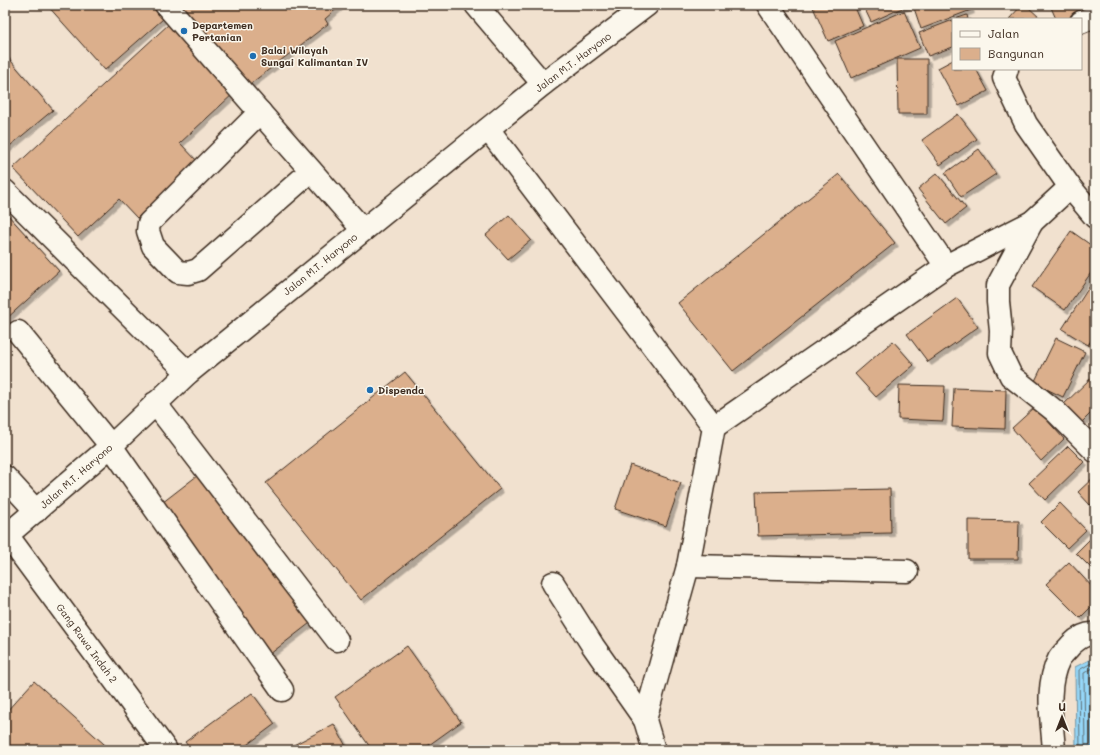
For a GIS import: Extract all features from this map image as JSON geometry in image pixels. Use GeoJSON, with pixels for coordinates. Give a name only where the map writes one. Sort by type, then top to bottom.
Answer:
{"type":"FeatureCollection","features":[{"type":"Feature","properties":{"kind":"street"},"geometry":{"type":"LineString","coordinates":[[166,5],[358,225]]}},
{"type":"Feature","properties":{"kind":"street"},"geometry":{"type":"LineString","coordinates":[[476,5],[543,84]]}},
{"type":"Feature","properties":{"kind":"street","name":"Jalan M.T. Haryono"},"geometry":{"type":"LineString","coordinates":[[6,536],[111,446],[154,403],[188,372],[358,225],[488,129],[543,84],[647,5]]}},
{"type":"Feature","properties":{"kind":"street"},"geometry":{"type":"LineString","coordinates":[[768,5],[946,266]]}},
{"type":"Feature","properties":{"kind":"street"},"geometry":{"type":"LineString","coordinates":[[1082,22],[1095,16]]}},
{"type":"Feature","properties":{"kind":"street"},"geometry":{"type":"LineString","coordinates":[[1007,70],[1004,78],[1026,124],[1070,187],[1095,217]]}},
{"type":"Feature","properties":{"kind":"street"},"geometry":{"type":"LineString","coordinates":[[260,112],[149,223],[148,231],[154,246],[178,272],[188,273],[198,270],[314,174]]}},
{"type":"Feature","properties":{"kind":"street"},"geometry":{"type":"LineString","coordinates":[[488,129],[714,427]]}},
{"type":"Feature","properties":{"kind":"street"},"geometry":{"type":"LineString","coordinates":[[645,720],[688,566],[714,427],[946,266],[1032,222],[1070,187]]}},
{"type":"Feature","properties":{"kind":"street"},"geometry":{"type":"LineString","coordinates":[[5,191],[188,372]]}},
{"type":"Feature","properties":{"kind":"street"},"geometry":{"type":"LineString","coordinates":[[1032,222],[998,285],[1001,331],[1000,353],[1011,376],[1055,411],[1095,451]]}},
{"type":"Feature","properties":{"kind":"street"},"geometry":{"type":"LineString","coordinates":[[18,332],[111,446],[282,690]]}},
{"type":"Feature","properties":{"kind":"street"},"geometry":{"type":"LineString","coordinates":[[154,403],[337,640]]}},
{"type":"Feature","properties":{"kind":"street"},"geometry":{"type":"LineString","coordinates":[[5,477],[36,511]]}},
{"type":"Feature","properties":{"kind":"street","name":"Gang Rawa Indah 2"},"geometry":{"type":"LineString","coordinates":[[6,536],[166,750]]}},
{"type":"Feature","properties":{"kind":"street"},"geometry":{"type":"LineString","coordinates":[[688,566],[907,571]]}},
{"type":"Feature","properties":{"kind":"street"},"geometry":{"type":"LineString","coordinates":[[553,583],[593,646],[645,720],[654,750]]}},
{"type":"Feature","properties":{"kind":"street"},"geometry":{"type":"LineString","coordinates":[[1054,750],[1051,704],[1053,673],[1060,657],[1076,640],[1091,633],[1095,634]]}},
{"type":"Feature","properties":{"kind":"water"},"geometry":{"type":"Polygon","coordinates":[[[1095,657],[1095,750],[1076,750],[1075,667],[1095,657]]]}},
{"type":"Feature","properties":{"kind":"building"},"geometry":{"type":"Polygon","coordinates":[[[47,5],[150,5],[163,19],[105,70],[47,5]]]}},
{"type":"Feature","properties":{"kind":"building","name":"Balai Wilayah Sungai Kalimantan IV"},"geometry":{"type":"Polygon","coordinates":[[[180,5],[341,5],[325,19],[328,24],[245,88],[180,5]]]}},
{"type":"Feature","properties":{"kind":"building"},"geometry":{"type":"Polygon","coordinates":[[[812,5],[854,5],[863,26],[828,41],[812,5]]]}},
{"type":"Feature","properties":{"kind":"building"},"geometry":{"type":"Polygon","coordinates":[[[863,5],[909,5],[871,22],[863,5]]]}},
{"type":"Feature","properties":{"kind":"building"},"geometry":{"type":"Polygon","coordinates":[[[913,5],[969,5],[971,10],[921,29],[913,5]]]}},
{"type":"Feature","properties":{"kind":"building"},"geometry":{"type":"Polygon","coordinates":[[[1022,5],[1026,5],[1040,18],[1010,18],[1022,5]]]}},
{"type":"Feature","properties":{"kind":"building"},"geometry":{"type":"Polygon","coordinates":[[[1050,5],[1089,5],[1092,11],[1076,18],[1056,18],[1050,5]]]}},
{"type":"Feature","properties":{"kind":"building"},"geometry":{"type":"Polygon","coordinates":[[[904,11],[920,48],[851,78],[835,41],[904,11]]]}},
{"type":"Feature","properties":{"kind":"building"},"geometry":{"type":"Polygon","coordinates":[[[967,15],[968,18],[958,18],[967,15]]]}},
{"type":"Feature","properties":{"kind":"building"},"geometry":{"type":"Polygon","coordinates":[[[952,20],[952,47],[928,56],[919,33],[952,20]]]}},
{"type":"Feature","properties":{"kind":"building"},"geometry":{"type":"Polygon","coordinates":[[[169,24],[234,93],[180,143],[198,162],[137,218],[119,199],[78,237],[13,168],[169,24]]]}},
{"type":"Feature","properties":{"kind":"building"},"geometry":{"type":"Polygon","coordinates":[[[5,54],[53,110],[5,150],[5,54]]]}},
{"type":"Feature","properties":{"kind":"building"},"geometry":{"type":"Polygon","coordinates":[[[897,59],[927,59],[927,114],[898,114],[897,59]]]}},
{"type":"Feature","properties":{"kind":"building"},"geometry":{"type":"Polygon","coordinates":[[[952,61],[952,70],[977,70],[988,91],[959,106],[938,68],[952,61]]]}},
{"type":"Feature","properties":{"kind":"building"},"geometry":{"type":"Polygon","coordinates":[[[958,114],[977,139],[940,165],[922,140],[958,114]]]}},
{"type":"Feature","properties":{"kind":"building"},"geometry":{"type":"Polygon","coordinates":[[[979,149],[996,174],[961,197],[945,173],[979,149]]]}},
{"type":"Feature","properties":{"kind":"building"},"geometry":{"type":"Polygon","coordinates":[[[937,173],[966,208],[946,224],[918,189],[937,173]]]}},
{"type":"Feature","properties":{"kind":"building"},"geometry":{"type":"Polygon","coordinates":[[[839,174],[895,243],[733,371],[678,303],[839,174]]]}},
{"type":"Feature","properties":{"kind":"building"},"geometry":{"type":"Polygon","coordinates":[[[6,213],[59,271],[5,320],[5,215],[6,213]]]}},
{"type":"Feature","properties":{"kind":"building"},"geometry":{"type":"Polygon","coordinates":[[[509,215],[531,240],[508,259],[486,235],[509,215]]]}},
{"type":"Feature","properties":{"kind":"building"},"geometry":{"type":"Polygon","coordinates":[[[1071,231],[1095,248],[1095,267],[1065,310],[1032,287],[1071,231]]]}},
{"type":"Feature","properties":{"kind":"building"},"geometry":{"type":"Polygon","coordinates":[[[1095,278],[1095,335],[1088,345],[1062,329],[1095,278]]]}},
{"type":"Feature","properties":{"kind":"building"},"geometry":{"type":"Polygon","coordinates":[[[957,298],[978,327],[928,362],[907,334],[957,298]]]}},
{"type":"Feature","properties":{"kind":"building"},"geometry":{"type":"Polygon","coordinates":[[[1056,338],[1085,352],[1063,397],[1034,383],[1056,338]]]}},
{"type":"Feature","properties":{"kind":"building"},"geometry":{"type":"Polygon","coordinates":[[[1095,338],[1095,351],[1088,345],[1095,338]]]}},
{"type":"Feature","properties":{"kind":"building"},"geometry":{"type":"Polygon","coordinates":[[[893,341],[914,365],[876,397],[855,374],[893,341]]]}},
{"type":"Feature","properties":{"kind":"building"},"geometry":{"type":"Polygon","coordinates":[[[405,372],[500,489],[361,600],[266,483],[405,372]]]}},
{"type":"Feature","properties":{"kind":"building"},"geometry":{"type":"Polygon","coordinates":[[[1093,376],[1095,378],[1095,409],[1079,425],[1061,407],[1093,376]]]}},
{"type":"Feature","properties":{"kind":"building"},"geometry":{"type":"Polygon","coordinates":[[[899,385],[945,386],[943,421],[898,419],[899,385]]]}},
{"type":"Feature","properties":{"kind":"building"},"geometry":{"type":"Polygon","coordinates":[[[954,388],[1006,390],[1005,429],[952,427],[954,388]]]}},
{"type":"Feature","properties":{"kind":"building"},"geometry":{"type":"Polygon","coordinates":[[[1035,407],[1064,439],[1041,461],[1012,428],[1035,407]]]}},
{"type":"Feature","properties":{"kind":"building"},"geometry":{"type":"Polygon","coordinates":[[[1068,446],[1084,462],[1045,500],[1029,483],[1068,446]]]}},
{"type":"Feature","properties":{"kind":"building"},"geometry":{"type":"Polygon","coordinates":[[[630,465],[681,483],[666,526],[615,509],[630,465]]]}},
{"type":"Feature","properties":{"kind":"building"},"geometry":{"type":"Polygon","coordinates":[[[202,472],[314,620],[270,654],[158,506],[202,472]]]}},
{"type":"Feature","properties":{"kind":"building"},"geometry":{"type":"Polygon","coordinates":[[[1095,476],[1095,500],[1090,505],[1078,492],[1095,476]]]}},
{"type":"Feature","properties":{"kind":"building"},"geometry":{"type":"Polygon","coordinates":[[[890,489],[891,533],[758,536],[756,492],[890,489]]]}},
{"type":"Feature","properties":{"kind":"building"},"geometry":{"type":"Polygon","coordinates":[[[1060,503],[1086,530],[1067,548],[1041,522],[1060,503]]]}},
{"type":"Feature","properties":{"kind":"building"},"geometry":{"type":"Polygon","coordinates":[[[968,520],[1019,521],[1018,559],[968,559],[968,520]]]}},
{"type":"Feature","properties":{"kind":"building"},"geometry":{"type":"Polygon","coordinates":[[[1090,539],[1095,545],[1095,567],[1092,569],[1076,553],[1090,539]]]}},
{"type":"Feature","properties":{"kind":"building"},"geometry":{"type":"Polygon","coordinates":[[[1069,562],[1095,590],[1095,603],[1080,618],[1046,584],[1069,562]]]}},
{"type":"Feature","properties":{"kind":"building"},"geometry":{"type":"Polygon","coordinates":[[[407,646],[461,722],[422,750],[372,750],[335,697],[407,646]]]}},
{"type":"Feature","properties":{"kind":"building"},"geometry":{"type":"Polygon","coordinates":[[[34,681],[104,744],[98,750],[13,750],[5,743],[5,713],[34,681]]]}},
{"type":"Feature","properties":{"kind":"building"},"geometry":{"type":"Polygon","coordinates":[[[252,693],[275,724],[240,750],[191,750],[185,742],[252,693]]]}},
{"type":"Feature","properties":{"kind":"building"},"geometry":{"type":"Polygon","coordinates":[[[334,724],[348,750],[284,750],[334,724]]]}},
{"type":"Feature","properties":{"kind":"place","name":"Departemen Pertanian"},"geometry":{"type":"Point","coordinates":[184,31]}},
{"type":"Feature","properties":{"kind":"place","name":"Balai Wilayah Sungai Kalimantan IV"},"geometry":{"type":"Point","coordinates":[253,56]}},
{"type":"Feature","properties":{"kind":"place","name":"Dispenda"},"geometry":{"type":"Point","coordinates":[370,390]}}]}
